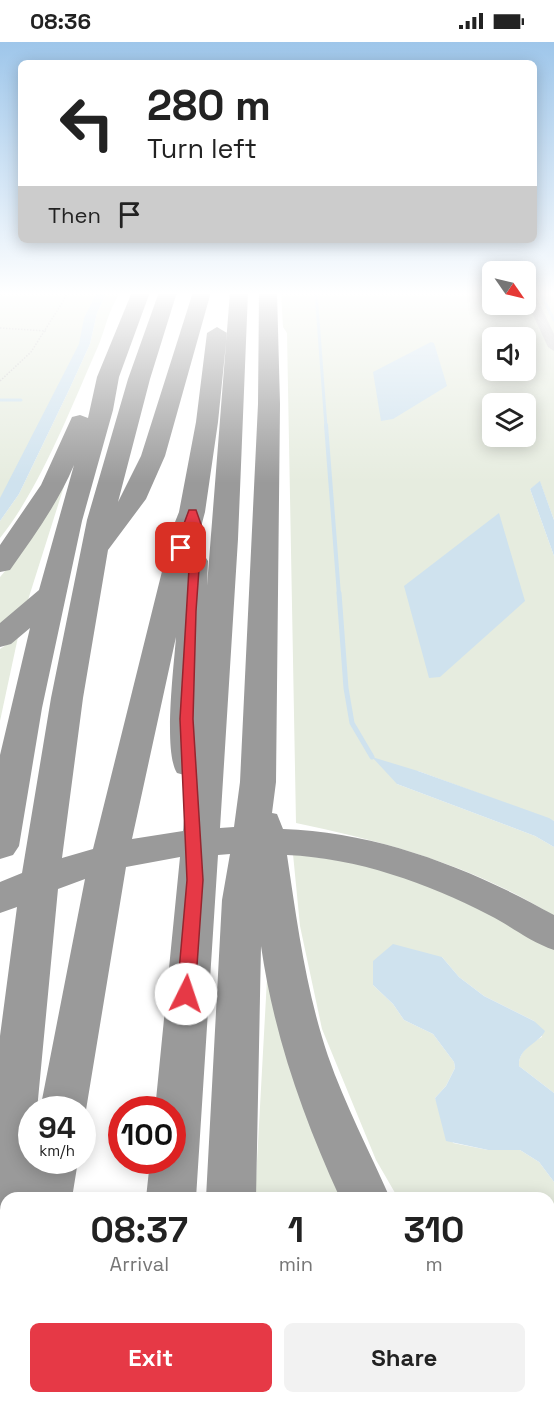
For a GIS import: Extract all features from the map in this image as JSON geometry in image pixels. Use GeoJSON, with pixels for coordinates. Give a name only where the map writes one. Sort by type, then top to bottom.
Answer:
{"type":"FeatureCollection","features":[{"type":"Feature","properties":{"kind":"highway"},"geometry":{"type":"LineString","coordinates":[[0,846],[12,772],[50,599],[69,521],[102,410],[108,377],[116,356]]}},
{"type":"Feature","properties":{"kind":"highway"},"geometry":{"type":"LineString","coordinates":[[4,1192],[37,902],[67,698],[100,520],[147,356]]}},
{"type":"Feature","properties":{"kind":"highway"},"geometry":{"type":"LineString","coordinates":[[5,634],[77,571],[113,529],[137,491],[163,426],[184,356]]}},
{"type":"Feature","properties":{"kind":"highway"},"geometry":{"type":"LineString","coordinates":[[65,1096],[98,907],[145,696],[186,527],[192,512],[207,422],[214,356]]}},
{"type":"Feature","properties":{"kind":"highway"},"geometry":{"type":"LineString","coordinates":[[171,1192],[195,880],[220,609],[235,356]]}},
{"type":"Feature","properties":{"kind":"highway"},"geometry":{"type":"LineString","coordinates":[[231,1192],[242,900],[258,782],[269,356]]}},
{"type":"Feature","properties":{"kind":"highway"},"geometry":{"type":"LineString","coordinates":[[0,564],[28,526],[53,485],[85,409],[108,377]]}},
{"type":"Feature","properties":{"kind":"highway"},"geometry":{"type":"LineString","coordinates":[[192,512],[197,527],[190,611],[187,719],[195,880]]}},
{"type":"Feature","properties":{"kind":"highway"},"geometry":{"type":"LineString","coordinates":[[258,782],[276,918],[292,1006],[327,1115],[362,1192]]}},
{"type":"Feature","properties":{"kind":"highway"},"geometry":{"type":"LineString","coordinates":[[0,898],[87,864],[167,846],[248,841],[322,846],[376,855],[427,869],[486,894],[554,934]]}},
{"type":"Feature","properties":{"kind":"highway"},"geometry":{"type":"LineString","coordinates":[[48,1192],[52,1174]]}},
{"type":"Feature","properties":{"kind":"path"},"geometry":{"type":"LineString","coordinates":[[0,381],[16,371],[28,356]]}},
{"type":"Feature","properties":{"kind":"shaded area"},"geometry":{"type":"Polygon","coordinates":[[[0,356],[78,356],[72,375],[0,511],[0,356]]]}},
{"type":"Feature","properties":{"kind":"shaded area"},"geometry":{"type":"Polygon","coordinates":[[[85,356],[94,356],[41,473],[28,497],[0,538],[0,521],[19,494],[85,356]]]}},
{"type":"Feature","properties":{"kind":"shaded area"},"geometry":{"type":"Polygon","coordinates":[[[287,356],[482,356],[482,381],[536,381],[536,356],[554,356],[554,520],[540,482],[530,489],[554,556],[554,821],[418,771],[397,784],[535,836],[554,847],[554,916],[524,898],[461,870],[363,839],[296,823],[287,356]]]}},
{"type":"Feature","properties":{"kind":"shaded area"},"geometry":{"type":"Polygon","coordinates":[[[65,483],[28,600],[0,626],[0,577],[12,563],[65,483]]]}},
{"type":"Feature","properties":{"kind":"shaded area"},"geometry":{"type":"Polygon","coordinates":[[[18,637],[0,721],[0,649],[18,637]]]}},
{"type":"Feature","properties":{"kind":"shaded area"},"geometry":{"type":"Polygon","coordinates":[[[293,854],[391,868],[554,944],[554,1093],[519,1066],[523,1052],[542,1037],[534,1021],[484,996],[459,977],[442,957],[373,985],[393,1004],[404,1020],[433,1034],[454,1062],[455,1068],[446,1086],[435,1098],[453,1143],[488,1150],[520,1150],[539,1162],[554,1182],[554,1192],[395,1192],[376,1160],[322,1029],[300,926],[293,854]]]}},
{"type":"Feature","properties":{"kind":"shaded area"},"geometry":{"type":"Polygon","coordinates":[[[267,979],[287,1050],[341,1192],[255,1192],[267,979]]]}},
{"type":"Feature","properties":{"kind":"water"},"geometry":{"type":"Polygon","coordinates":[[[73,356],[85,356],[19,494],[0,521],[0,498],[73,356]]]}},
{"type":"Feature","properties":{"kind":"water"},"geometry":{"type":"Polygon","coordinates":[[[405,356],[438,356],[447,386],[393,419],[381,421],[373,372],[405,356]]]}},
{"type":"Feature","properties":{"kind":"water"},"geometry":{"type":"Polygon","coordinates":[[[540,481],[554,520],[554,556],[530,489],[540,481]]]}},
{"type":"Feature","properties":{"kind":"water"},"geometry":{"type":"Polygon","coordinates":[[[499,513],[525,601],[440,677],[429,678],[404,586],[499,513]]]}},
{"type":"Feature","properties":{"kind":"water"},"geometry":{"type":"Polygon","coordinates":[[[372,757],[549,818],[554,821],[554,847],[535,836],[397,784],[372,757]]]}},
{"type":"Feature","properties":{"kind":"water"},"geometry":{"type":"Polygon","coordinates":[[[393,944],[442,957],[459,977],[484,996],[534,1021],[545,1031],[522,1054],[519,1066],[554,1093],[554,1182],[539,1162],[520,1150],[488,1150],[446,1141],[435,1098],[446,1086],[455,1068],[454,1062],[433,1034],[404,1020],[393,1004],[373,985],[373,961],[393,944]]]}},
{"type":"Feature","properties":{"kind":"waterway"},"geometry":{"type":"LineString","coordinates":[[321,356],[326,427]]}},
{"type":"Feature","properties":{"kind":"waterway"},"geometry":{"type":"LineString","coordinates":[[0,400],[21,400]]}},
{"type":"Feature","properties":{"kind":"waterway"},"geometry":{"type":"LineString","coordinates":[[326,425],[339,595]]}},
{"type":"Feature","properties":{"kind":"waterway"},"geometry":{"type":"LineString","coordinates":[[339,593],[346,688],[352,723],[372,757]]}},
{"type":"Feature","properties":{"kind":"route"},"geometry":{"type":"LineString","coordinates":[[181,548],[192,512],[197,527],[190,611],[187,719],[195,880],[186,994]]}}]}
